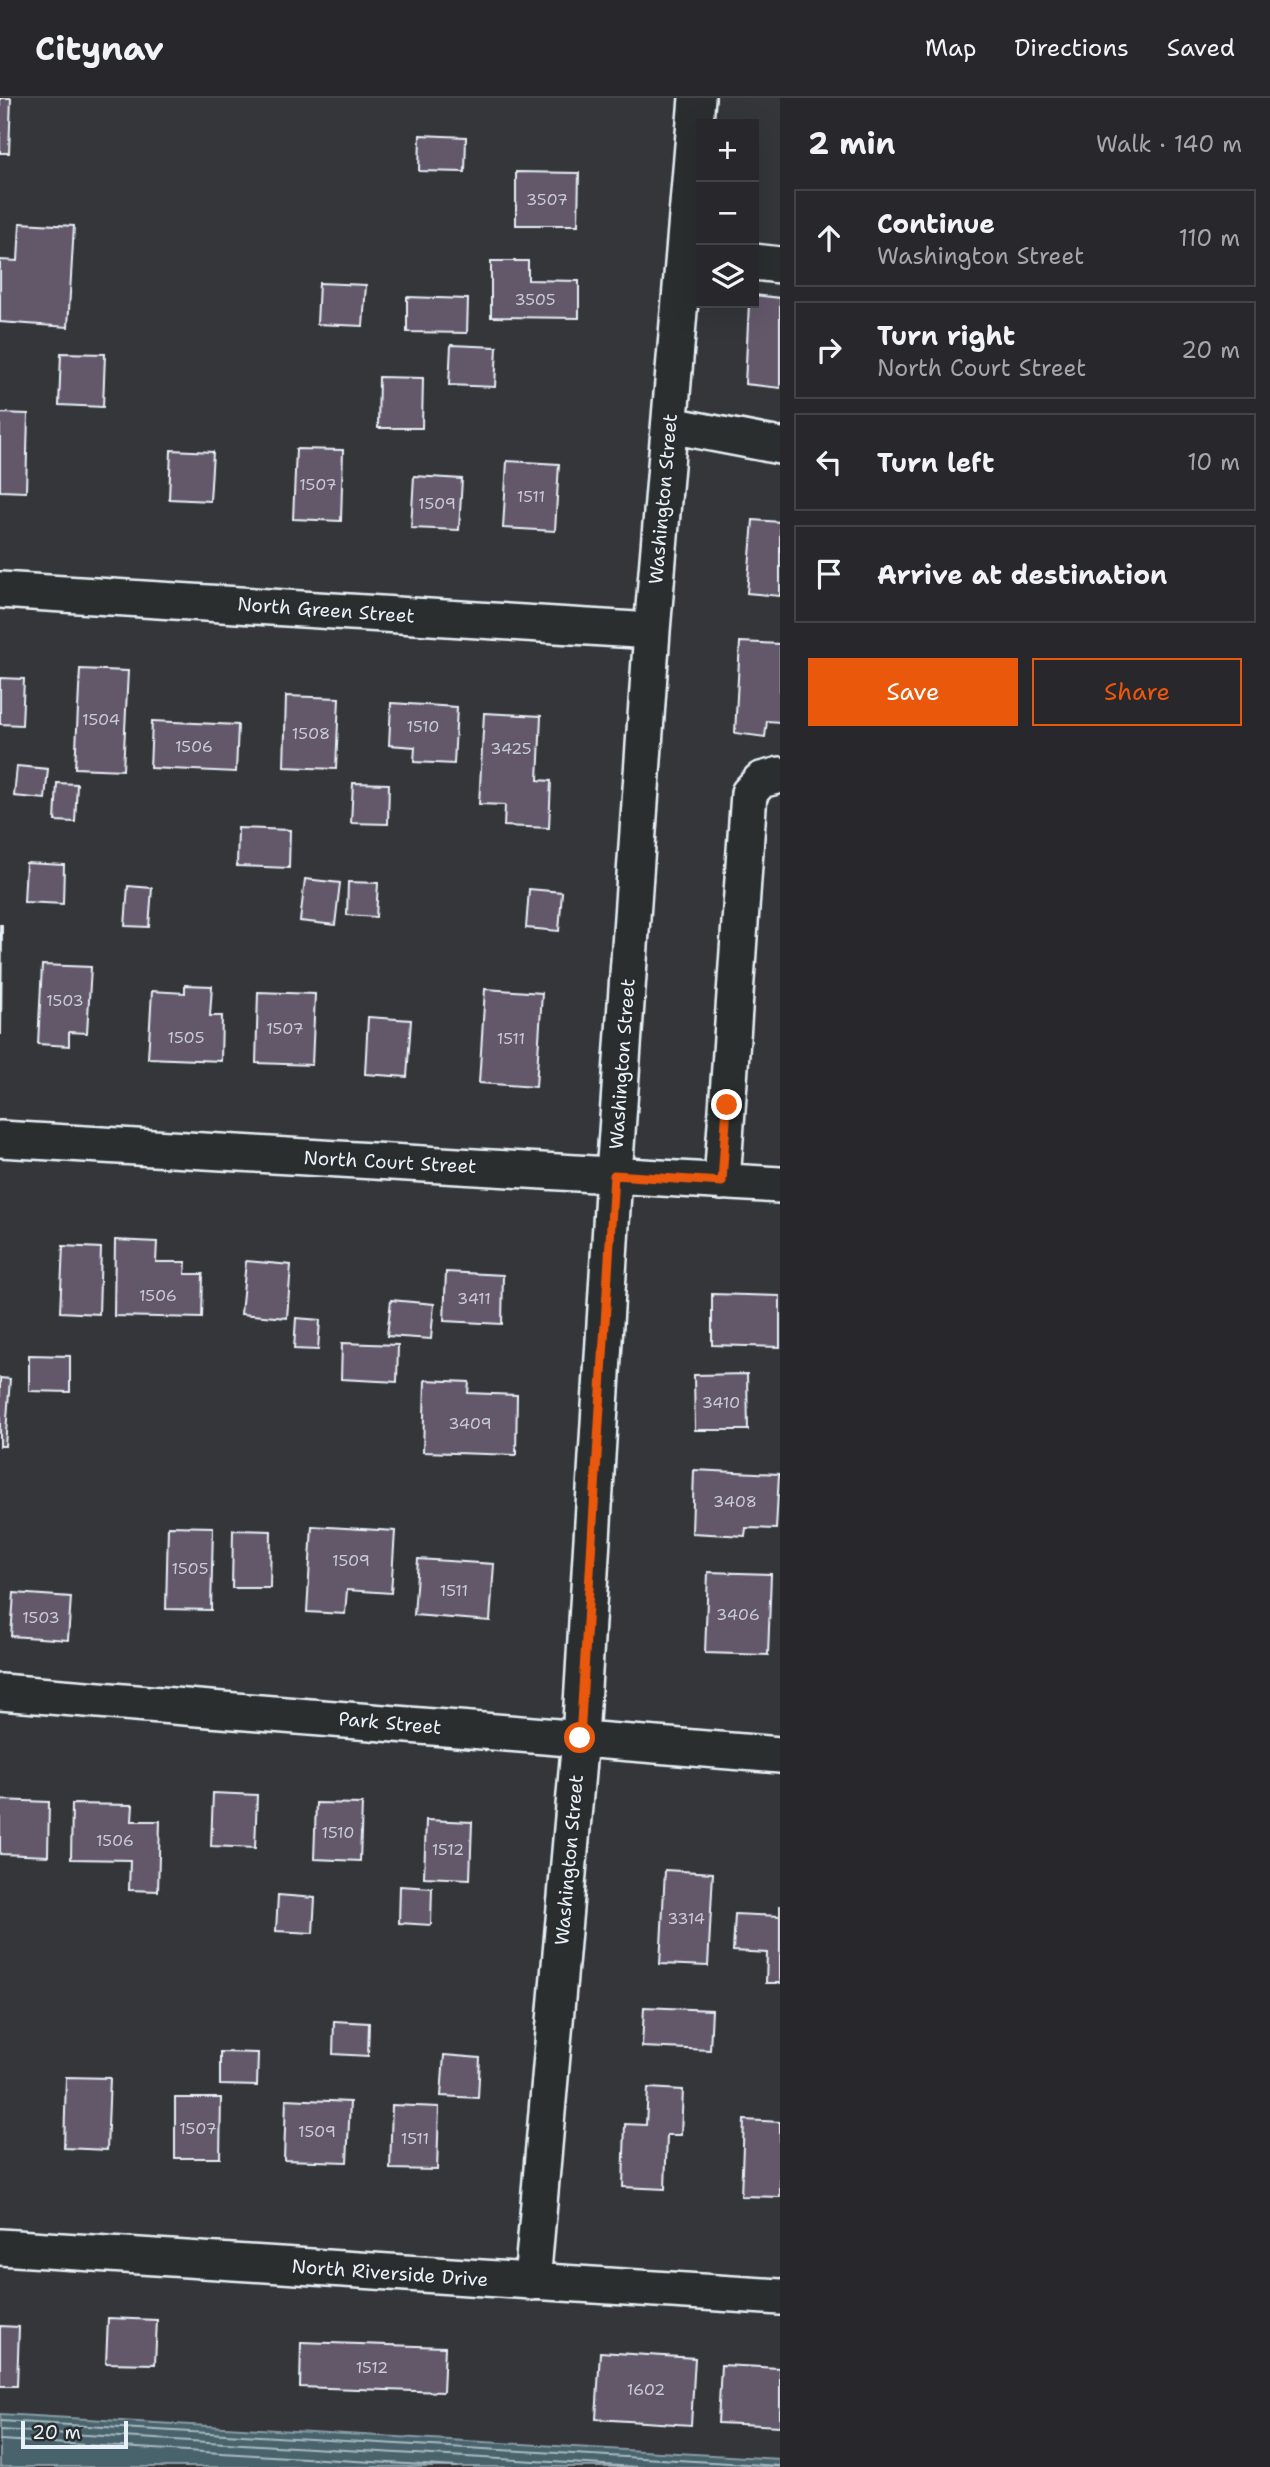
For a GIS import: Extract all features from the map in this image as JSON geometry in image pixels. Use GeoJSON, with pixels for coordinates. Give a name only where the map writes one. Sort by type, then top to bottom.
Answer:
{"type":"FeatureCollection","features":[{"type":"Feature","properties":{"kind":"street","name":"Washington Street"},"geometry":{"type":"LineString","coordinates":[[532,2282],[580,1738],[614,1175],[652,631],[670,425],[692,259],[697,98]]}},
{"type":"Feature","properties":{"kind":"street"},"geometry":{"type":"LineString","coordinates":[[759,263],[780,265]]}},
{"type":"Feature","properties":{"kind":"street"},"geometry":{"type":"LineString","coordinates":[[670,425],[780,446]]}},
{"type":"Feature","properties":{"kind":"street","name":"North Green Street"},"geometry":{"type":"LineString","coordinates":[[0,590],[652,631]]}},
{"type":"Feature","properties":{"kind":"street"},"geometry":{"type":"LineString","coordinates":[[722,1182],[749,793],[761,780],[780,775]]}},
{"type":"Feature","properties":{"kind":"street","name":"North Court Street"},"geometry":{"type":"LineString","coordinates":[[0,1139],[780,1185]]}},
{"type":"Feature","properties":{"kind":"street","name":"Park Street"},"geometry":{"type":"LineString","coordinates":[[0,1692],[780,1755]]}},
{"type":"Feature","properties":{"kind":"street","name":"North Riverside Drive"},"geometry":{"type":"LineString","coordinates":[[0,2247],[780,2297]]}},
{"type":"Feature","properties":{"kind":"water"},"geometry":{"type":"Polygon","coordinates":[[[0,2414],[780,2459],[780,2467],[0,2467],[0,2414]]]}},
{"type":"Feature","properties":{"kind":"building"},"geometry":{"type":"Polygon","coordinates":[[[0,98],[11,98],[9,153],[0,153],[0,98]]]}},
{"type":"Feature","properties":{"kind":"building"},"geometry":{"type":"Polygon","coordinates":[[[420,135],[466,137],[465,172],[419,171],[420,135]]]}},
{"type":"Feature","properties":{"kind":"building"},"geometry":{"type":"Polygon","coordinates":[[[516,172],[579,173],[578,225],[516,225],[516,172]]]}},
{"type":"Feature","properties":{"kind":"building"},"geometry":{"type":"Polygon","coordinates":[[[20,223],[74,226],[68,327],[0,322],[0,260],[18,261],[20,223]]]}},
{"type":"Feature","properties":{"kind":"building"},"geometry":{"type":"Polygon","coordinates":[[[491,261],[528,261],[528,280],[579,281],[579,318],[491,317],[491,261]]]}},
{"type":"Feature","properties":{"kind":"building"},"geometry":{"type":"Polygon","coordinates":[[[319,283],[366,285],[363,326],[317,324],[319,283]]]}},
{"type":"Feature","properties":{"kind":"building"},"geometry":{"type":"Polygon","coordinates":[[[759,296],[780,298],[780,388],[745,384],[749,308],[759,308],[759,296]]]}},
{"type":"Feature","properties":{"kind":"building"},"geometry":{"type":"Polygon","coordinates":[[[407,297],[468,299],[467,333],[407,332],[407,297]]]}},
{"type":"Feature","properties":{"kind":"building"},"geometry":{"type":"Polygon","coordinates":[[[451,345],[497,347],[495,387],[449,385],[451,345]]]}},
{"type":"Feature","properties":{"kind":"building"},"geometry":{"type":"Polygon","coordinates":[[[61,353],[105,354],[103,407],[59,405],[61,353]]]}},
{"type":"Feature","properties":{"kind":"building"},"geometry":{"type":"Polygon","coordinates":[[[379,377],[423,378],[422,428],[378,428],[379,377]]]}},
{"type":"Feature","properties":{"kind":"building"},"geometry":{"type":"Polygon","coordinates":[[[0,413],[28,414],[26,492],[0,491],[0,413]]]}},
{"type":"Feature","properties":{"kind":"building"},"geometry":{"type":"Polygon","coordinates":[[[296,449],[343,450],[341,521],[293,519],[296,449]]]}},
{"type":"Feature","properties":{"kind":"building"},"geometry":{"type":"Polygon","coordinates":[[[171,450],[213,452],[210,501],[169,499],[171,450]]]}},
{"type":"Feature","properties":{"kind":"building"},"geometry":{"type":"Polygon","coordinates":[[[507,461],[559,464],[555,531],[503,528],[507,461]]]}},
{"type":"Feature","properties":{"kind":"building"},"geometry":{"type":"Polygon","coordinates":[[[414,476],[462,479],[459,530],[411,528],[414,476]]]}},
{"type":"Feature","properties":{"kind":"building"},"geometry":{"type":"Polygon","coordinates":[[[753,520],[780,522],[780,596],[747,593],[753,520]]]}},
{"type":"Feature","properties":{"kind":"building"},"geometry":{"type":"Polygon","coordinates":[[[740,642],[780,644],[780,722],[767,721],[765,737],[735,733],[740,642]]]}},
{"type":"Feature","properties":{"kind":"building"},"geometry":{"type":"Polygon","coordinates":[[[80,669],[128,671],[123,770],[75,768],[80,669]]]}},
{"type":"Feature","properties":{"kind":"building"},"geometry":{"type":"Polygon","coordinates":[[[0,678],[24,679],[22,725],[0,724],[0,678]]]}},
{"type":"Feature","properties":{"kind":"building"},"geometry":{"type":"Polygon","coordinates":[[[286,696],[339,698],[336,769],[284,767],[286,696]]]}},
{"type":"Feature","properties":{"kind":"building"},"geometry":{"type":"Polygon","coordinates":[[[391,703],[457,707],[454,764],[414,762],[415,747],[389,745],[391,703]]]}},
{"type":"Feature","properties":{"kind":"building"},"geometry":{"type":"Polygon","coordinates":[[[484,713],[541,716],[538,780],[551,781],[549,828],[504,826],[505,805],[479,804],[484,713]]]}},
{"type":"Feature","properties":{"kind":"building"},"geometry":{"type":"Polygon","coordinates":[[[152,721],[238,725],[236,772],[150,768],[152,721]]]}},
{"type":"Feature","properties":{"kind":"building"},"geometry":{"type":"Polygon","coordinates":[[[17,766],[48,769],[45,799],[14,796],[17,766]]]}},
{"type":"Feature","properties":{"kind":"building"},"geometry":{"type":"Polygon","coordinates":[[[57,783],[77,784],[75,822],[55,821],[57,783]]]}},
{"type":"Feature","properties":{"kind":"building"},"geometry":{"type":"Polygon","coordinates":[[[353,783],[389,784],[388,824],[351,823],[353,783]]]}},
{"type":"Feature","properties":{"kind":"building"},"geometry":{"type":"Polygon","coordinates":[[[238,828],[290,830],[289,868],[237,866],[238,828]]]}},
{"type":"Feature","properties":{"kind":"building"},"geometry":{"type":"Polygon","coordinates":[[[26,863],[64,865],[63,904],[24,902],[26,863]]]}},
{"type":"Feature","properties":{"kind":"building"},"geometry":{"type":"Polygon","coordinates":[[[305,879],[340,883],[335,925],[300,921],[305,879]]]}},
{"type":"Feature","properties":{"kind":"building"},"geometry":{"type":"Polygon","coordinates":[[[348,882],[378,883],[376,917],[347,915],[348,882]]]}},
{"type":"Feature","properties":{"kind":"building"},"geometry":{"type":"Polygon","coordinates":[[[128,886],[152,888],[149,927],[125,926],[128,886]]]}},
{"type":"Feature","properties":{"kind":"building"},"geometry":{"type":"Polygon","coordinates":[[[529,889],[562,892],[559,931],[526,928],[529,889]]]}},
{"type":"Feature","properties":{"kind":"building"},"geometry":{"type":"Polygon","coordinates":[[[2,925],[1,1034],[0,1034],[2,925]]]}},
{"type":"Feature","properties":{"kind":"building"},"geometry":{"type":"Polygon","coordinates":[[[42,965],[91,967],[87,1033],[69,1032],[69,1046],[38,1044],[42,965]]]}},
{"type":"Feature","properties":{"kind":"building"},"geometry":{"type":"Polygon","coordinates":[[[185,985],[212,986],[210,1016],[222,1016],[221,1061],[148,1058],[152,991],[185,993],[185,985]]]}},
{"type":"Feature","properties":{"kind":"building"},"geometry":{"type":"Polygon","coordinates":[[[485,989],[542,993],[536,1087],[479,1083],[485,989]]]}},
{"type":"Feature","properties":{"kind":"building"},"geometry":{"type":"Polygon","coordinates":[[[258,992],[315,994],[312,1065],[256,1063],[258,992]]]}},
{"type":"Feature","properties":{"kind":"building"},"geometry":{"type":"Polygon","coordinates":[[[368,1017],[411,1020],[407,1077],[365,1074],[368,1017]]]}},
{"type":"Feature","properties":{"kind":"building"},"geometry":{"type":"Polygon","coordinates":[[[115,1240],[157,1242],[156,1262],[186,1262],[185,1274],[203,1274],[202,1318],[114,1316],[115,1240]]]}},
{"type":"Feature","properties":{"kind":"building"},"geometry":{"type":"Polygon","coordinates":[[[63,1246],[101,1248],[99,1314],[60,1312],[63,1246]]]}},
{"type":"Feature","properties":{"kind":"building"},"geometry":{"type":"Polygon","coordinates":[[[246,1261],[291,1265],[287,1318],[241,1314],[246,1261]]]}},
{"type":"Feature","properties":{"kind":"building"},"geometry":{"type":"Polygon","coordinates":[[[446,1272],[503,1275],[502,1324],[444,1321],[446,1272]]]}},
{"type":"Feature","properties":{"kind":"building"},"geometry":{"type":"Polygon","coordinates":[[[712,1294],[780,1296],[780,1347],[712,1345],[712,1294]]]}},
{"type":"Feature","properties":{"kind":"building"},"geometry":{"type":"Polygon","coordinates":[[[391,1300],[434,1304],[431,1339],[387,1336],[391,1300]]]}},
{"type":"Feature","properties":{"kind":"building"},"geometry":{"type":"Polygon","coordinates":[[[296,1318],[320,1320],[318,1350],[294,1349],[296,1318]]]}},
{"type":"Feature","properties":{"kind":"building"},"geometry":{"type":"Polygon","coordinates":[[[342,1343],[398,1345],[397,1382],[341,1379],[342,1343]]]}},
{"type":"Feature","properties":{"kind":"building"},"geometry":{"type":"Polygon","coordinates":[[[29,1355],[70,1356],[70,1392],[29,1391],[29,1355]]]}},
{"type":"Feature","properties":{"kind":"building"},"geometry":{"type":"Polygon","coordinates":[[[747,1374],[748,1430],[695,1430],[694,1375],[747,1374]]]}},
{"type":"Feature","properties":{"kind":"building"},"geometry":{"type":"Polygon","coordinates":[[[0,1378],[10,1379],[5,1446],[0,1446],[0,1378]]]}},
{"type":"Feature","properties":{"kind":"building"},"geometry":{"type":"Polygon","coordinates":[[[425,1380],[469,1382],[468,1393],[517,1395],[516,1455],[423,1452],[425,1380]]]}},
{"type":"Feature","properties":{"kind":"building"},"geometry":{"type":"Polygon","coordinates":[[[694,1470],[779,1474],[776,1529],[746,1528],[745,1536],[692,1533],[694,1470]]]}},
{"type":"Feature","properties":{"kind":"building"},"geometry":{"type":"Polygon","coordinates":[[[168,1526],[213,1527],[211,1610],[166,1609],[168,1526]]]}},
{"type":"Feature","properties":{"kind":"building"},"geometry":{"type":"Polygon","coordinates":[[[312,1526],[395,1531],[391,1593],[347,1590],[345,1614],[307,1612],[312,1526]]]}},
{"type":"Feature","properties":{"kind":"building"},"geometry":{"type":"Polygon","coordinates":[[[233,1530],[271,1531],[270,1588],[232,1588],[233,1530]]]}},
{"type":"Feature","properties":{"kind":"building"},"geometry":{"type":"Polygon","coordinates":[[[418,1559],[494,1564],[490,1621],[414,1615],[418,1559]]]}},
{"type":"Feature","properties":{"kind":"building"},"geometry":{"type":"Polygon","coordinates":[[[708,1572],[771,1574],[768,1655],[705,1653],[708,1572]]]}},
{"type":"Feature","properties":{"kind":"building"},"geometry":{"type":"Polygon","coordinates":[[[14,1593],[71,1597],[68,1640],[11,1636],[14,1593]]]}},
{"type":"Feature","properties":{"kind":"building"},"geometry":{"type":"Polygon","coordinates":[[[213,1793],[257,1795],[255,1848],[211,1846],[213,1793]]]}},
{"type":"Feature","properties":{"kind":"building"},"geometry":{"type":"Polygon","coordinates":[[[0,1800],[49,1802],[48,1856],[0,1854],[0,1800]]]}},
{"type":"Feature","properties":{"kind":"building"},"geometry":{"type":"Polygon","coordinates":[[[316,1803],[362,1804],[360,1861],[314,1859],[316,1803]]]}},
{"type":"Feature","properties":{"kind":"building"},"geometry":{"type":"Polygon","coordinates":[[[72,1804],[133,1805],[132,1821],[160,1821],[158,1891],[129,1890],[130,1860],[71,1859],[72,1804]]]}},
{"type":"Feature","properties":{"kind":"building"},"geometry":{"type":"Polygon","coordinates":[[[426,1820],[472,1822],[470,1879],[424,1877],[426,1820]]]}},
{"type":"Feature","properties":{"kind":"building"},"geometry":{"type":"Polygon","coordinates":[[[665,1870],[713,1873],[708,1966],[660,1964],[665,1870]]]}},
{"type":"Feature","properties":{"kind":"building"},"geometry":{"type":"Polygon","coordinates":[[[400,1886],[432,1888],[431,1925],[399,1923],[400,1886]]]}},
{"type":"Feature","properties":{"kind":"building"},"geometry":{"type":"Polygon","coordinates":[[[278,1895],[315,1898],[313,1933],[276,1931],[278,1895]]]}},
{"type":"Feature","properties":{"kind":"building"},"geometry":{"type":"Polygon","coordinates":[[[735,1914],[780,1916],[780,1983],[766,1983],[767,1953],[733,1951],[735,1914]]]}},
{"type":"Feature","properties":{"kind":"building"},"geometry":{"type":"Polygon","coordinates":[[[644,2007],[712,2010],[710,2050],[642,2047],[644,2007]]]}},
{"type":"Feature","properties":{"kind":"building"},"geometry":{"type":"Polygon","coordinates":[[[334,2021],[369,2023],[368,2056],[333,2054],[334,2021]]]}},
{"type":"Feature","properties":{"kind":"building"},"geometry":{"type":"Polygon","coordinates":[[[220,2052],[258,2053],[257,2086],[220,2085],[220,2052]]]}},
{"type":"Feature","properties":{"kind":"building"},"geometry":{"type":"Polygon","coordinates":[[[444,2055],[480,2058],[478,2098],[441,2096],[444,2055]]]}},
{"type":"Feature","properties":{"kind":"building"},"geometry":{"type":"Polygon","coordinates":[[[66,2077],[110,2078],[107,2150],[64,2148],[66,2077]]]}},
{"type":"Feature","properties":{"kind":"building"},"geometry":{"type":"Polygon","coordinates":[[[648,2088],[683,2090],[681,2135],[667,2135],[665,2189],[623,2187],[625,2124],[646,2125],[648,2088]]]}},
{"type":"Feature","properties":{"kind":"building"},"geometry":{"type":"Polygon","coordinates":[[[175,2098],[221,2098],[220,2158],[175,2158],[175,2098]]]}},
{"type":"Feature","properties":{"kind":"building"},"geometry":{"type":"Polygon","coordinates":[[[286,2099],[350,2102],[347,2162],[284,2160],[286,2099]]]}},
{"type":"Feature","properties":{"kind":"building"},"geometry":{"type":"Polygon","coordinates":[[[392,2105],[439,2107],[437,2170],[390,2169],[392,2105]]]}},
{"type":"Feature","properties":{"kind":"building"},"geometry":{"type":"Polygon","coordinates":[[[744,2120],[780,2122],[780,2197],[741,2196],[744,2120]]]}},
{"type":"Feature","properties":{"kind":"building"},"geometry":{"type":"Polygon","coordinates":[[[108,2318],[157,2320],[155,2364],[106,2363],[108,2318]]]}},
{"type":"Feature","properties":{"kind":"building"},"geometry":{"type":"Polygon","coordinates":[[[0,2326],[19,2327],[17,2386],[0,2386],[0,2326]]]}},
{"type":"Feature","properties":{"kind":"building"},"geometry":{"type":"Polygon","coordinates":[[[301,2342],[445,2347],[443,2392],[300,2387],[301,2342]]]}},
{"type":"Feature","properties":{"kind":"building"},"geometry":{"type":"Polygon","coordinates":[[[600,2352],[695,2358],[691,2425],[596,2419],[600,2352]]]}},
{"type":"Feature","properties":{"kind":"building"},"geometry":{"type":"Polygon","coordinates":[[[721,2365],[780,2368],[780,2426],[718,2423],[721,2365]]]}},
{"type":"Feature","properties":{"kind":"route"},"geometry":{"type":"LineString","coordinates":[[580,1738],[614,1175],[722,1182],[727,1105]]}}]}
